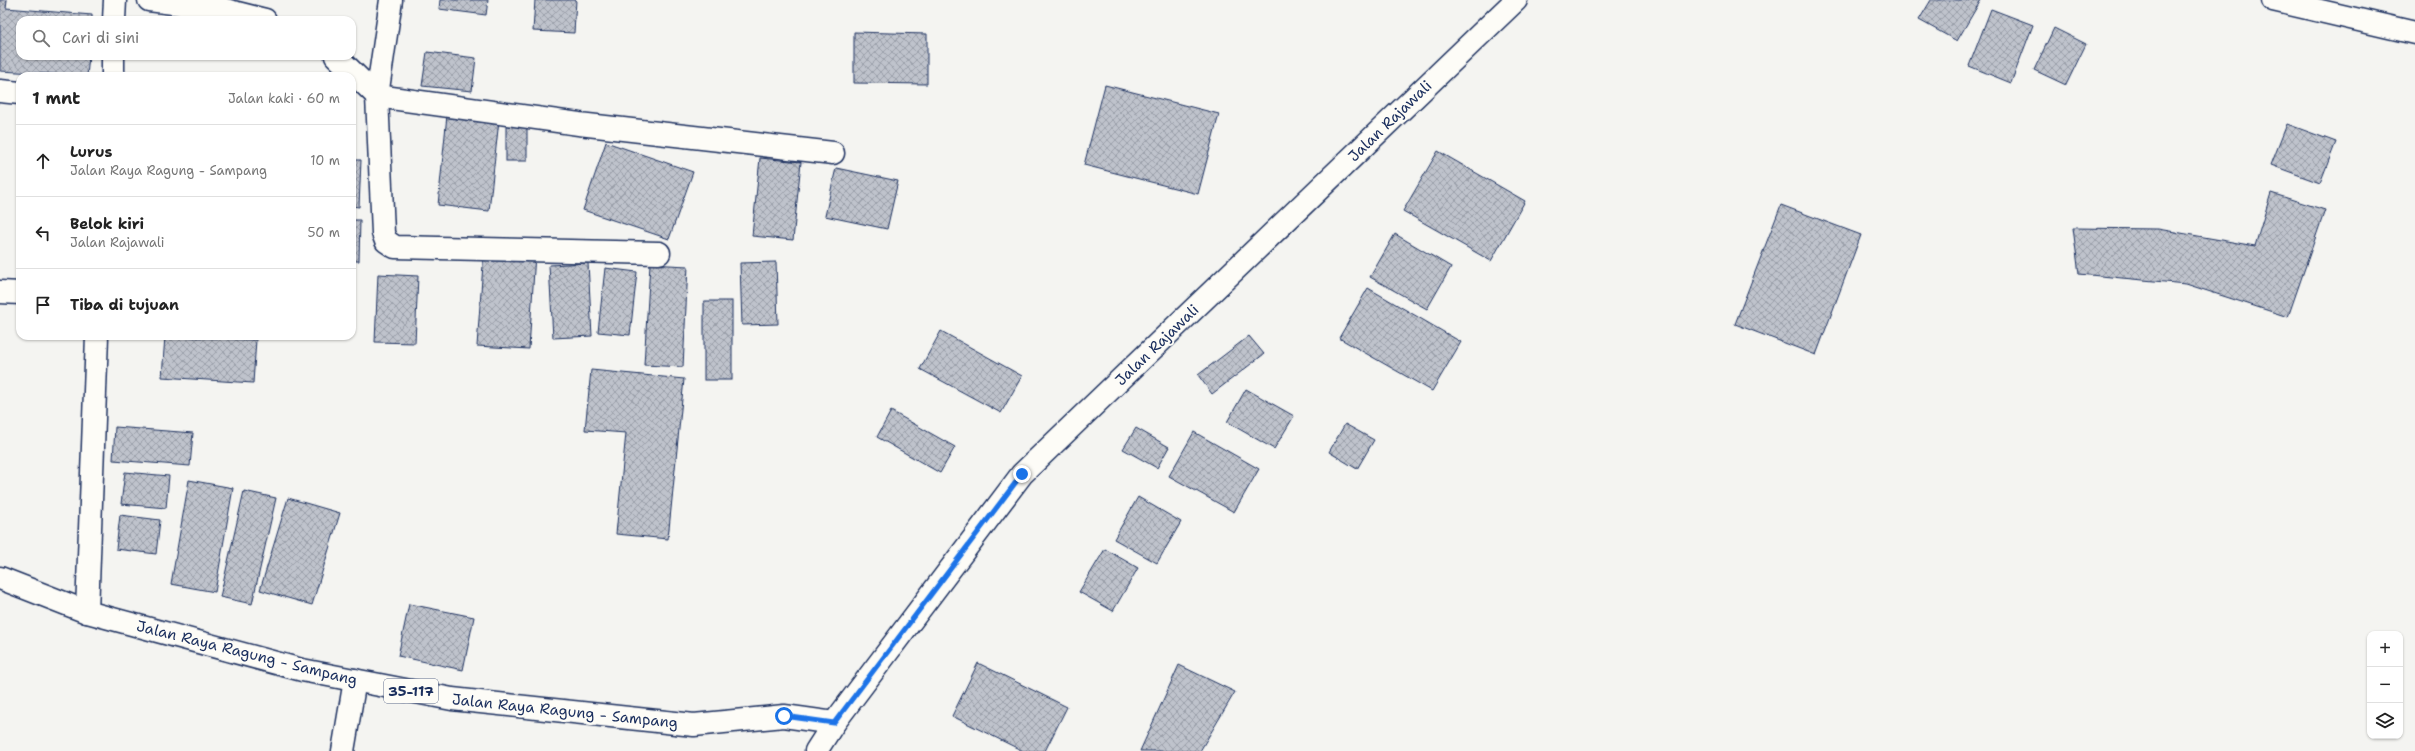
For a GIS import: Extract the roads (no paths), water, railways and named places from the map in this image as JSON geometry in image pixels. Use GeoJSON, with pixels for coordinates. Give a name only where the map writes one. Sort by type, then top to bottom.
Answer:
{"type":"FeatureCollection","features":[{"type":"Feature","properties":{"kind":"main road"},"geometry":{"type":"LineString","coordinates":[[114,16],[115,0]]}},
{"type":"Feature","properties":{"kind":"main road"},"geometry":{"type":"LineString","coordinates":[[149,0],[221,9],[249,16]]}},
{"type":"Feature","properties":{"kind":"main road"},"geometry":{"type":"LineString","coordinates":[[392,0],[378,96],[383,232],[386,241],[395,247],[659,253]]}},
{"type":"Feature","properties":{"kind":"main road","name":"Jalan Rajawali"},"geometry":{"type":"LineString","coordinates":[[816,751],[834,723],[1022,474],[1516,0]]}},
{"type":"Feature","properties":{"kind":"main road"},"geometry":{"type":"LineString","coordinates":[[2273,0],[2415,33]]}},
{"type":"Feature","properties":{"kind":"main road"},"geometry":{"type":"LineString","coordinates":[[113,60],[113,72]]}},
{"type":"Feature","properties":{"kind":"main road"},"geometry":{"type":"LineString","coordinates":[[340,60],[353,72]]}},
{"type":"Feature","properties":{"kind":"main road"},"geometry":{"type":"LineString","coordinates":[[356,75],[378,96],[579,124],[833,153]]}},
{"type":"Feature","properties":{"kind":"main road"},"geometry":{"type":"LineString","coordinates":[[0,91],[16,93]]}},
{"type":"Feature","properties":{"kind":"main road"},"geometry":{"type":"LineString","coordinates":[[0,292],[16,293]]}},
{"type":"Feature","properties":{"kind":"main road"},"geometry":{"type":"LineString","coordinates":[[88,612],[97,340]]}},
{"type":"Feature","properties":{"kind":"main road","name":"Jalan Raya Ragung - Sampang"},"geometry":{"type":"LineString","coordinates":[[0,578],[88,612],[302,670],[452,699],[694,725],[784,716],[834,723]]}},
{"type":"Feature","properties":{"kind":"main road"},"geometry":{"type":"LineString","coordinates":[[343,751],[355,680]]}}]}
